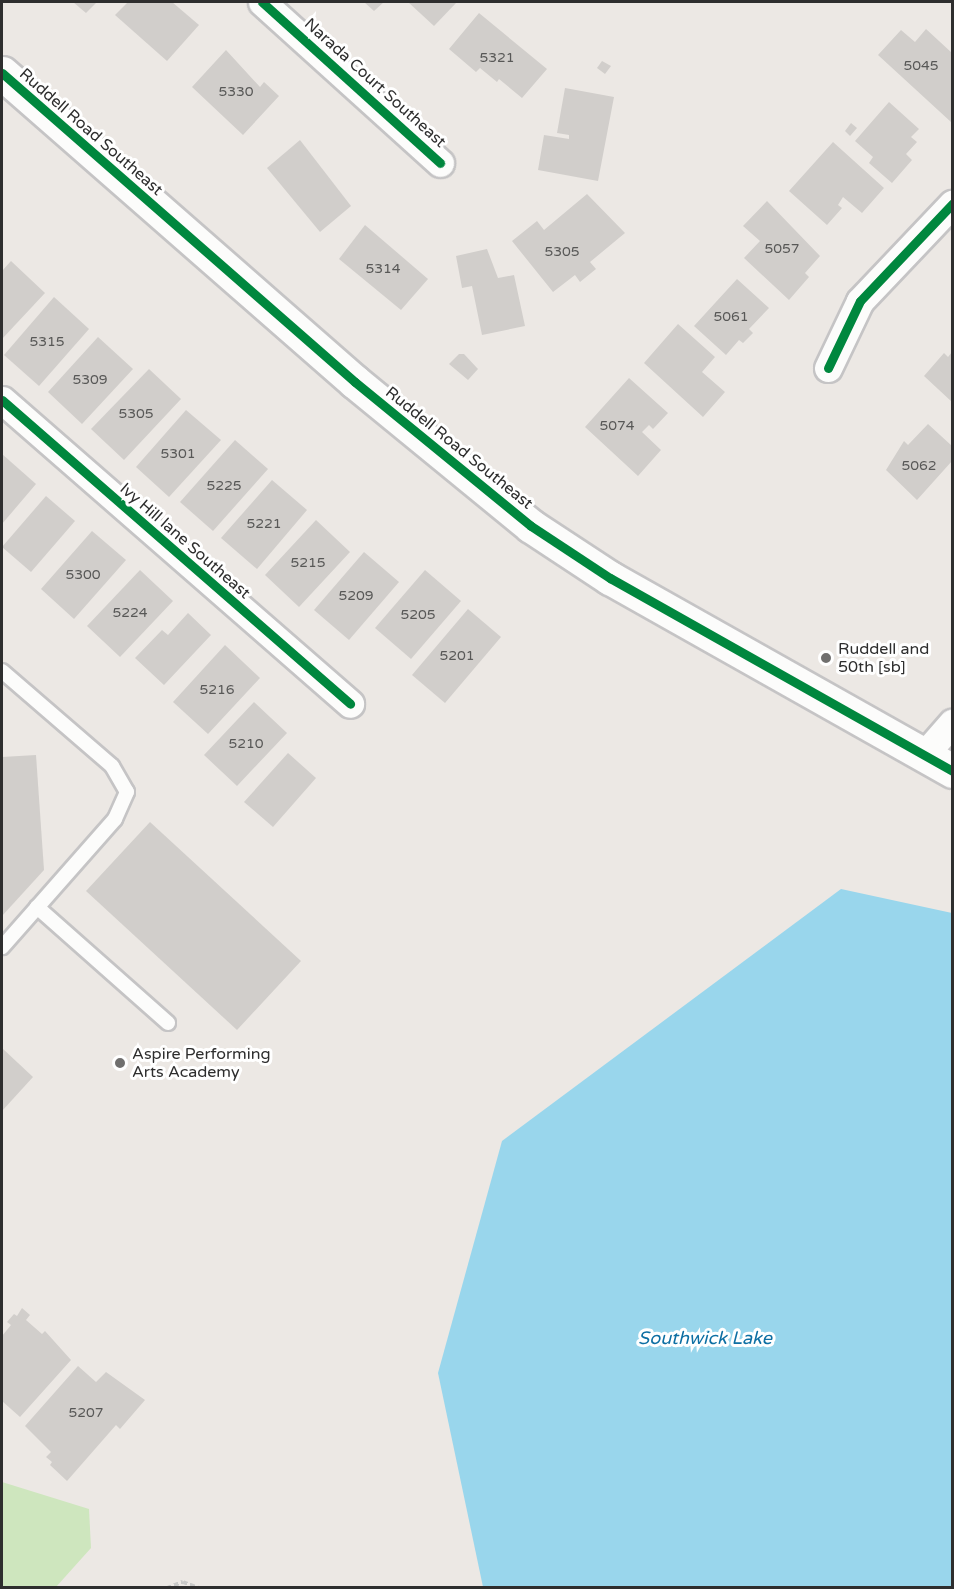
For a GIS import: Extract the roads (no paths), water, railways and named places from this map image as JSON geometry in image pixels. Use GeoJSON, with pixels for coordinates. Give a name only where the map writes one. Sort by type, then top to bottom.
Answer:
{"type":"FeatureCollection","features":[{"type":"Feature","properties":{"kind":"main road","name":"Ruddell Road Southeast"},"geometry":{"type":"LineString","coordinates":[[2,73],[355,382],[531,526],[610,578],[952,771]]}},
{"type":"Feature","properties":{"kind":"street","name":"Narada Court Southeast"},"geometry":{"type":"LineString","coordinates":[[262,2],[440,163]]}},
{"type":"Feature","properties":{"kind":"street"},"geometry":{"type":"LineString","coordinates":[[828,368],[860,301],[952,204]]}},
{"type":"Feature","properties":{"kind":"street","name":"Ivy Hill lane Southeast"},"geometry":{"type":"LineString","coordinates":[[2,400],[350,704]]}},
{"type":"Feature","properties":{"kind":"street"},"geometry":{"type":"LineString","coordinates":[[924,755],[952,723]]}},
{"type":"Feature","properties":{"kind":"lane"},"geometry":{"type":"LineString","coordinates":[[2,670],[112,766],[127,792],[115,819],[2,947]]}},
{"type":"Feature","properties":{"kind":"lane"},"geometry":{"type":"LineString","coordinates":[[38,907],[168,1023]]}},
{"type":"Feature","properties":{"kind":"water","name":"Southwick Lake"},"geometry":{"type":"Polygon","coordinates":[[[841,889],[952,913],[952,1587],[483,1587],[438,1373],[502,1141],[841,889]]]}},
{"type":"Feature","properties":{"kind":"place","name":"Ruddell and 50th [sb]"},"geometry":{"type":"Point","coordinates":[826,658]}},
{"type":"Feature","properties":{"kind":"place","name":"Aspire Performing Arts Academy"},"geometry":{"type":"Point","coordinates":[120,1063]}}]}
